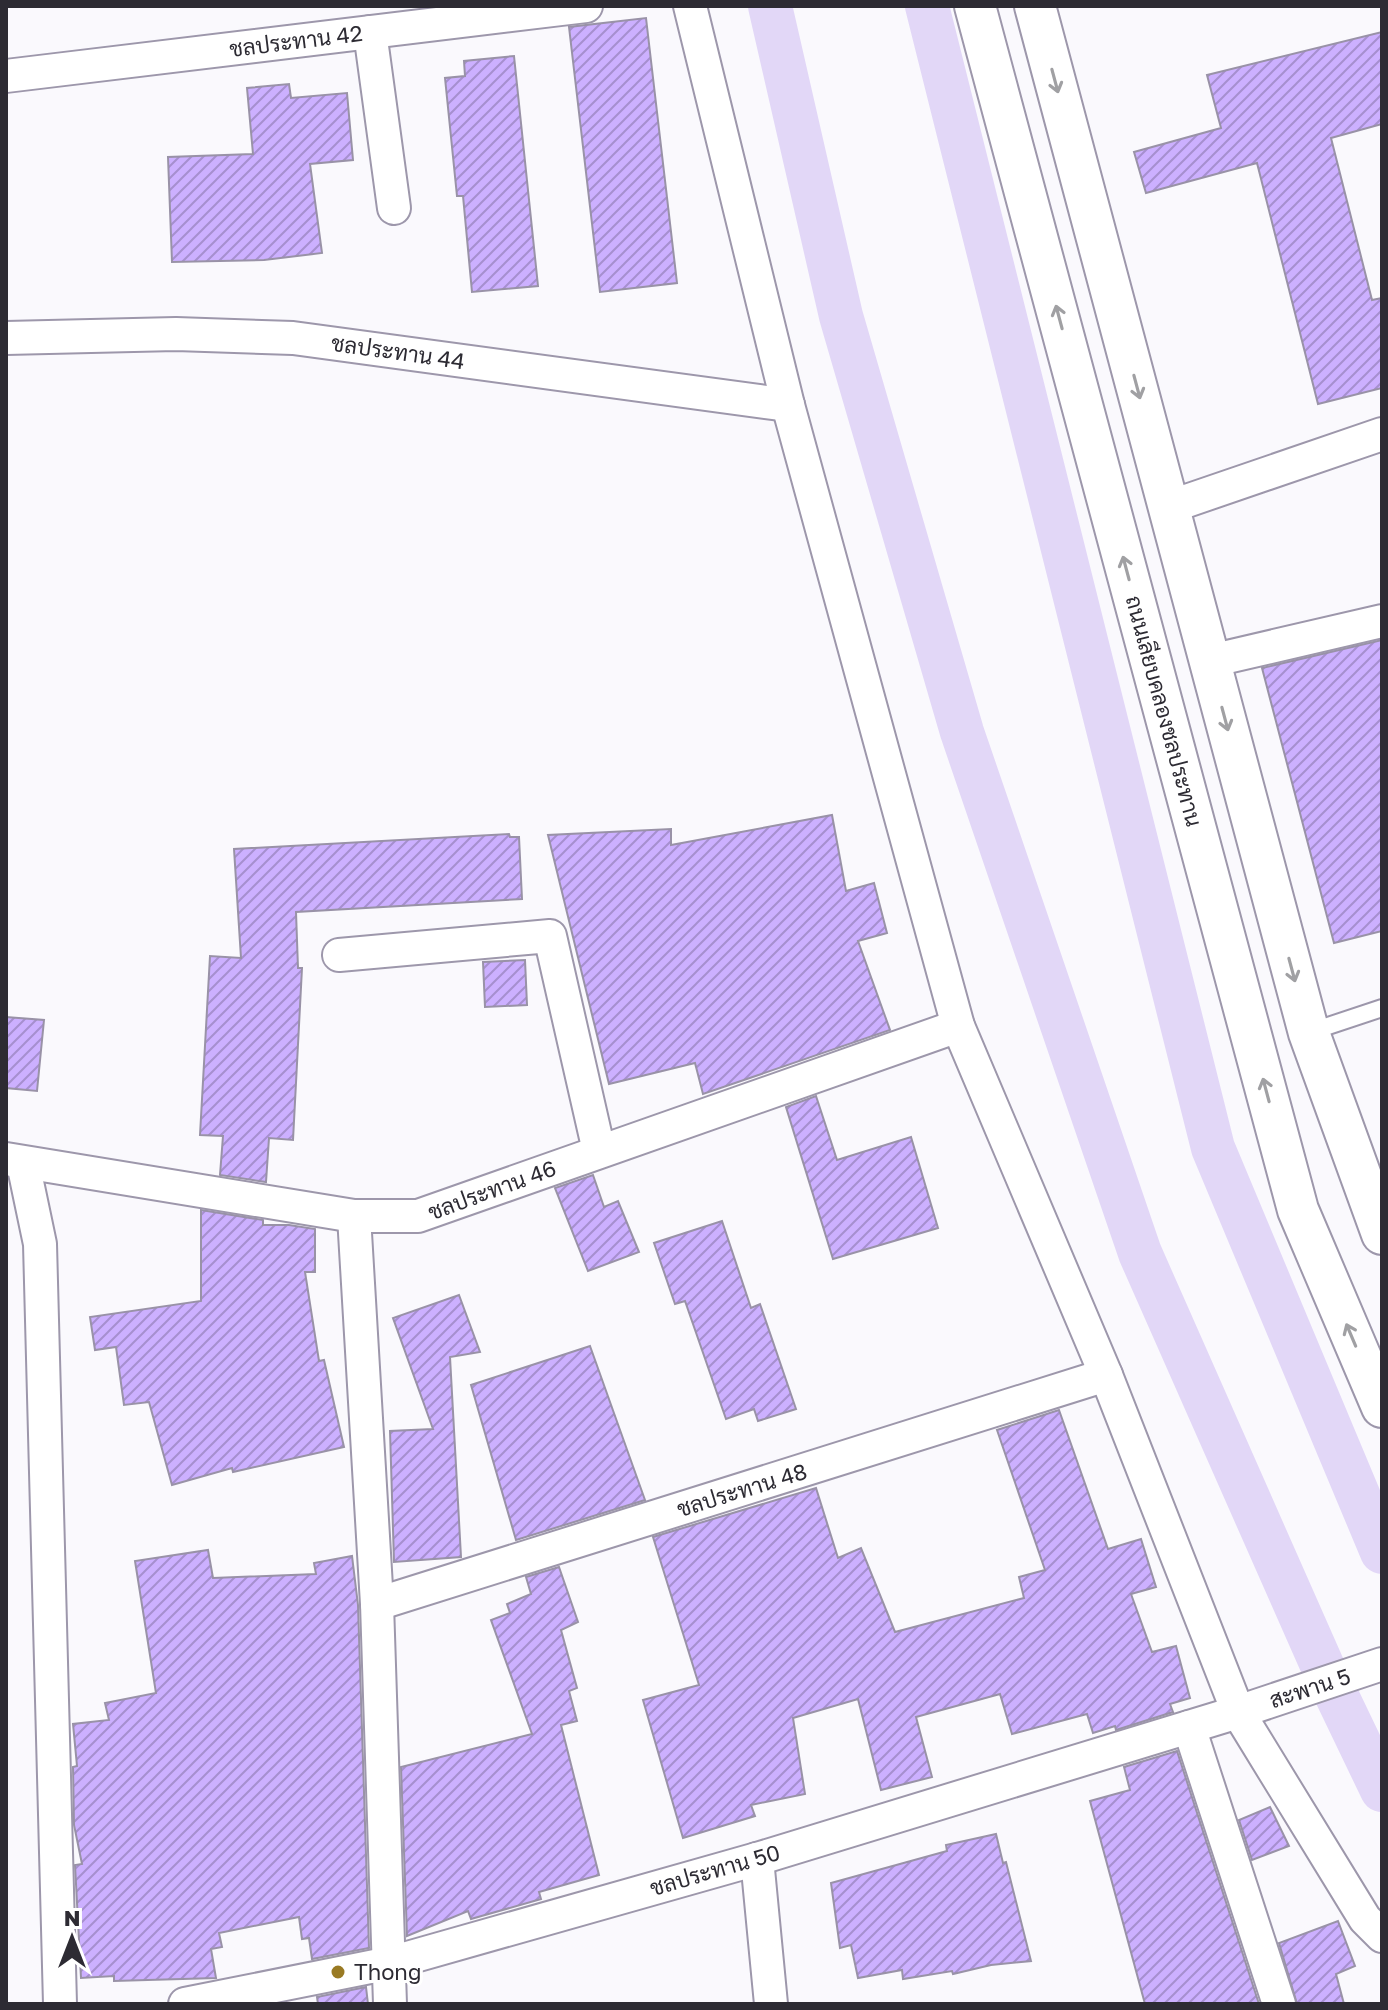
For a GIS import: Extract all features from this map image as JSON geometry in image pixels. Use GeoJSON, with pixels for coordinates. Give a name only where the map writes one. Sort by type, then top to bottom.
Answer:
{"type":"FeatureCollection","features":[{"type":"Feature","properties":{"kind":"street","name":"ชลประทาน 42"},"geometry":{"type":"LineString","coordinates":[[6,76],[586,6]]}},
{"type":"Feature","properties":{"kind":"street"},"geometry":{"type":"LineString","coordinates":[[690,6],[788,405],[958,1026],[1106,1375],[1238,1712],[1365,1919],[1382,1936]]}},
{"type":"Feature","properties":{"kind":"street","name":"ถนนเลียบคลองชลประทาน"},"geometry":{"type":"LineString","coordinates":[[975,6],[1298,1210],[1382,1407]]}},
{"type":"Feature","properties":{"kind":"street"},"geometry":{"type":"LineString","coordinates":[[1035,6],[1309,1033],[1382,1234]]}},
{"type":"Feature","properties":{"kind":"street"},"geometry":{"type":"LineString","coordinates":[[370,32],[394,208]]}},
{"type":"Feature","properties":{"kind":"street","name":"ชลประทาน 44"},"geometry":{"type":"LineString","coordinates":[[6,338],[176,334],[293,338],[788,405]]}},
{"type":"Feature","properties":{"kind":"street"},"geometry":{"type":"LineString","coordinates":[[1169,507],[1382,434]]}},
{"type":"Feature","properties":{"kind":"street"},"geometry":{"type":"LineString","coordinates":[[1210,661],[1382,621]]}},
{"type":"Feature","properties":{"kind":"street"},"geometry":{"type":"LineString","coordinates":[[339,955],[550,936],[599,1151]]}},
{"type":"Feature","properties":{"kind":"street","name":"ชลประทาน 46"},"geometry":{"type":"LineString","coordinates":[[14,1161],[354,1216],[418,1216],[958,1026]]}},
{"type":"Feature","properties":{"kind":"street"},"geometry":{"type":"LineString","coordinates":[[14,1161],[40,1244],[60,2004]]}},
{"type":"Feature","properties":{"kind":"street"},"geometry":{"type":"LineString","coordinates":[[354,1216],[377,1604],[390,2004]]}},
{"type":"Feature","properties":{"kind":"street","name":"ชลประทาน 48"},"geometry":{"type":"LineString","coordinates":[[377,1604],[1106,1375]]}},
{"type":"Feature","properties":{"kind":"street","name":"สะพาน 5"},"geometry":{"type":"LineString","coordinates":[[1238,1712],[1382,1664]]}},
{"type":"Feature","properties":{"kind":"street","name":"ชลประทาน 50"},"geometry":{"type":"LineString","coordinates":[[185,2004],[390,1963],[757,1859],[1238,1712]]}},
{"type":"Feature","properties":{"kind":"street"},"geometry":{"type":"LineString","coordinates":[[1189,1727],[1279,2004]]}},
{"type":"Feature","properties":{"kind":"street"},"geometry":{"type":"LineString","coordinates":[[757,1859],[771,2004]]}},
{"type":"Feature","properties":{"kind":"lane"},"geometry":{"type":"LineString","coordinates":[[1309,1033],[1382,1008]]}},
{"type":"Feature","properties":{"kind":"building"},"geometry":{"type":"Polygon","coordinates":[[[646,18],[677,283],[600,292],[569,27],[646,18]]]}},
{"type":"Feature","properties":{"kind":"building"},"geometry":{"type":"Polygon","coordinates":[[[1382,32],[1382,124],[1331,138],[1372,300],[1382,298],[1382,388],[1318,404],[1257,163],[1146,193],[1134,152],[1221,128],[1207,75],[1382,32]]]}},
{"type":"Feature","properties":{"kind":"building"},"geometry":{"type":"Polygon","coordinates":[[[514,56],[538,286],[472,292],[463,196],[457,196],[445,78],[465,76],[464,61],[514,56]]]}},
{"type":"Feature","properties":{"kind":"building"},"geometry":{"type":"Polygon","coordinates":[[[289,84],[291,98],[347,93],[353,160],[310,164],[322,253],[264,260],[172,262],[168,157],[253,154],[247,88],[289,84]]]}},
{"type":"Feature","properties":{"kind":"building"},"geometry":{"type":"Polygon","coordinates":[[[1382,640],[1382,931],[1334,943],[1262,668],[1382,640]]]}},
{"type":"Feature","properties":{"kind":"building"},"geometry":{"type":"Polygon","coordinates":[[[832,815],[846,891],[874,883],[887,933],[858,941],[890,1030],[703,1094],[695,1063],[609,1084],[548,835],[671,829],[671,845],[832,815]]]}},
{"type":"Feature","properties":{"kind":"building"},"geometry":{"type":"Polygon","coordinates":[[[509,834],[510,837],[519,837],[522,899],[296,912],[298,968],[302,968],[293,1140],[269,1138],[266,1182],[220,1175],[223,1136],[200,1135],[210,956],[241,958],[234,849],[509,834]]]}},
{"type":"Feature","properties":{"kind":"building"},"geometry":{"type":"Polygon","coordinates":[[[525,960],[527,1005],[485,1007],[483,962],[525,960]]]}},
{"type":"Feature","properties":{"kind":"building"},"geometry":{"type":"Polygon","coordinates":[[[6,1017],[44,1020],[37,1091],[6,1088],[6,1017]]]}},
{"type":"Feature","properties":{"kind":"building"},"geometry":{"type":"Polygon","coordinates":[[[816,1096],[837,1160],[911,1137],[938,1228],[833,1259],[786,1107],[816,1096]]]}},
{"type":"Feature","properties":{"kind":"building"},"geometry":{"type":"Polygon","coordinates":[[[593,1175],[604,1207],[618,1201],[639,1252],[588,1271],[555,1188],[593,1175]]]}},
{"type":"Feature","properties":{"kind":"building"},"geometry":{"type":"Polygon","coordinates":[[[201,1210],[263,1220],[263,1225],[315,1229],[315,1272],[305,1272],[319,1361],[324,1360],[344,1447],[233,1472],[232,1468],[172,1485],[149,1402],[124,1405],[116,1347],[95,1350],[90,1317],[201,1301],[201,1210]]]}},
{"type":"Feature","properties":{"kind":"building"},"geometry":{"type":"Polygon","coordinates":[[[722,1221],[751,1308],[760,1304],[796,1409],[758,1421],[754,1409],[726,1419],[685,1301],[675,1304],[654,1243],[722,1221]]]}},
{"type":"Feature","properties":{"kind":"building"},"geometry":{"type":"Polygon","coordinates":[[[459,1295],[480,1352],[450,1357],[461,1557],[394,1562],[390,1431],[433,1429],[393,1318],[459,1295]]]}},
{"type":"Feature","properties":{"kind":"building"},"geometry":{"type":"Polygon","coordinates":[[[590,1346],[645,1500],[516,1540],[471,1385],[590,1346]]]}},
{"type":"Feature","properties":{"kind":"building"},"geometry":{"type":"Polygon","coordinates":[[[1059,1410],[1108,1549],[1141,1539],[1156,1587],[1131,1594],[1152,1652],[1176,1646],[1190,1698],[1170,1704],[1173,1712],[1116,1730],[1115,1726],[1093,1733],[1087,1714],[1012,1734],[1000,1694],[916,1717],[932,1777],[881,1790],[858,1699],[793,1718],[805,1794],[751,1805],[755,1816],[683,1838],[643,1700],[699,1685],[653,1537],[816,1488],[838,1558],[861,1548],[895,1632],[1024,1598],[1019,1577],[1045,1570],[997,1430],[1059,1410]]]}},
{"type":"Feature","properties":{"kind":"building"},"geometry":{"type":"Polygon","coordinates":[[[208,1550],[213,1578],[316,1574],[314,1563],[352,1556],[358,1605],[369,1948],[312,1959],[309,1938],[302,1939],[299,1917],[219,1933],[222,1947],[211,1949],[216,1978],[114,1981],[114,1976],[81,1978],[75,1865],[82,1864],[74,1825],[73,1767],[77,1766],[73,1724],[109,1720],[105,1703],[156,1693],[135,1561],[208,1550]]]}},
{"type":"Feature","properties":{"kind":"building"},"geometry":{"type":"Polygon","coordinates":[[[559,1567],[578,1622],[561,1630],[577,1688],[569,1691],[577,1721],[561,1725],[599,1875],[539,1892],[541,1899],[471,1919],[468,1911],[407,1936],[401,1767],[532,1734],[491,1620],[510,1613],[507,1604],[531,1594],[526,1577],[559,1567]]]}},
{"type":"Feature","properties":{"kind":"building"},"geometry":{"type":"Polygon","coordinates":[[[1177,1751],[1259,2004],[1145,2004],[1090,1801],[1130,1790],[1124,1767],[1177,1751]]]}},
{"type":"Feature","properties":{"kind":"building"},"geometry":{"type":"Polygon","coordinates":[[[1270,1807],[1289,1846],[1252,1860],[1239,1820],[1270,1807]]]}},
{"type":"Feature","properties":{"kind":"building"},"geometry":{"type":"Polygon","coordinates":[[[996,1834],[1031,1961],[903,1979],[902,1970],[858,1978],[851,1945],[840,1948],[831,1883],[947,1851],[946,1845],[996,1834]]]}},
{"type":"Feature","properties":{"kind":"building"},"geometry":{"type":"Polygon","coordinates":[[[1338,1921],[1355,1966],[1336,1974],[1344,2004],[1297,2004],[1279,1943],[1338,1921]]]}},
{"type":"Feature","properties":{"kind":"building"},"geometry":{"type":"Polygon","coordinates":[[[366,1987],[368,2004],[318,2004],[317,1997],[366,1987]]]}},
{"type":"Feature","properties":{"kind":"waterway"},"geometry":{"type":"LineString","coordinates":[[770,6],[841,316],[962,732],[1140,1253],[1322,1665],[1382,1790]]}},
{"type":"Feature","properties":{"kind":"waterway"},"geometry":{"type":"LineString","coordinates":[[927,6],[1213,1148],[1382,1552]]}},
{"type":"Feature","properties":{"kind":"place","name":"Thong"},"geometry":{"type":"Point","coordinates":[338,1972]}}]}
